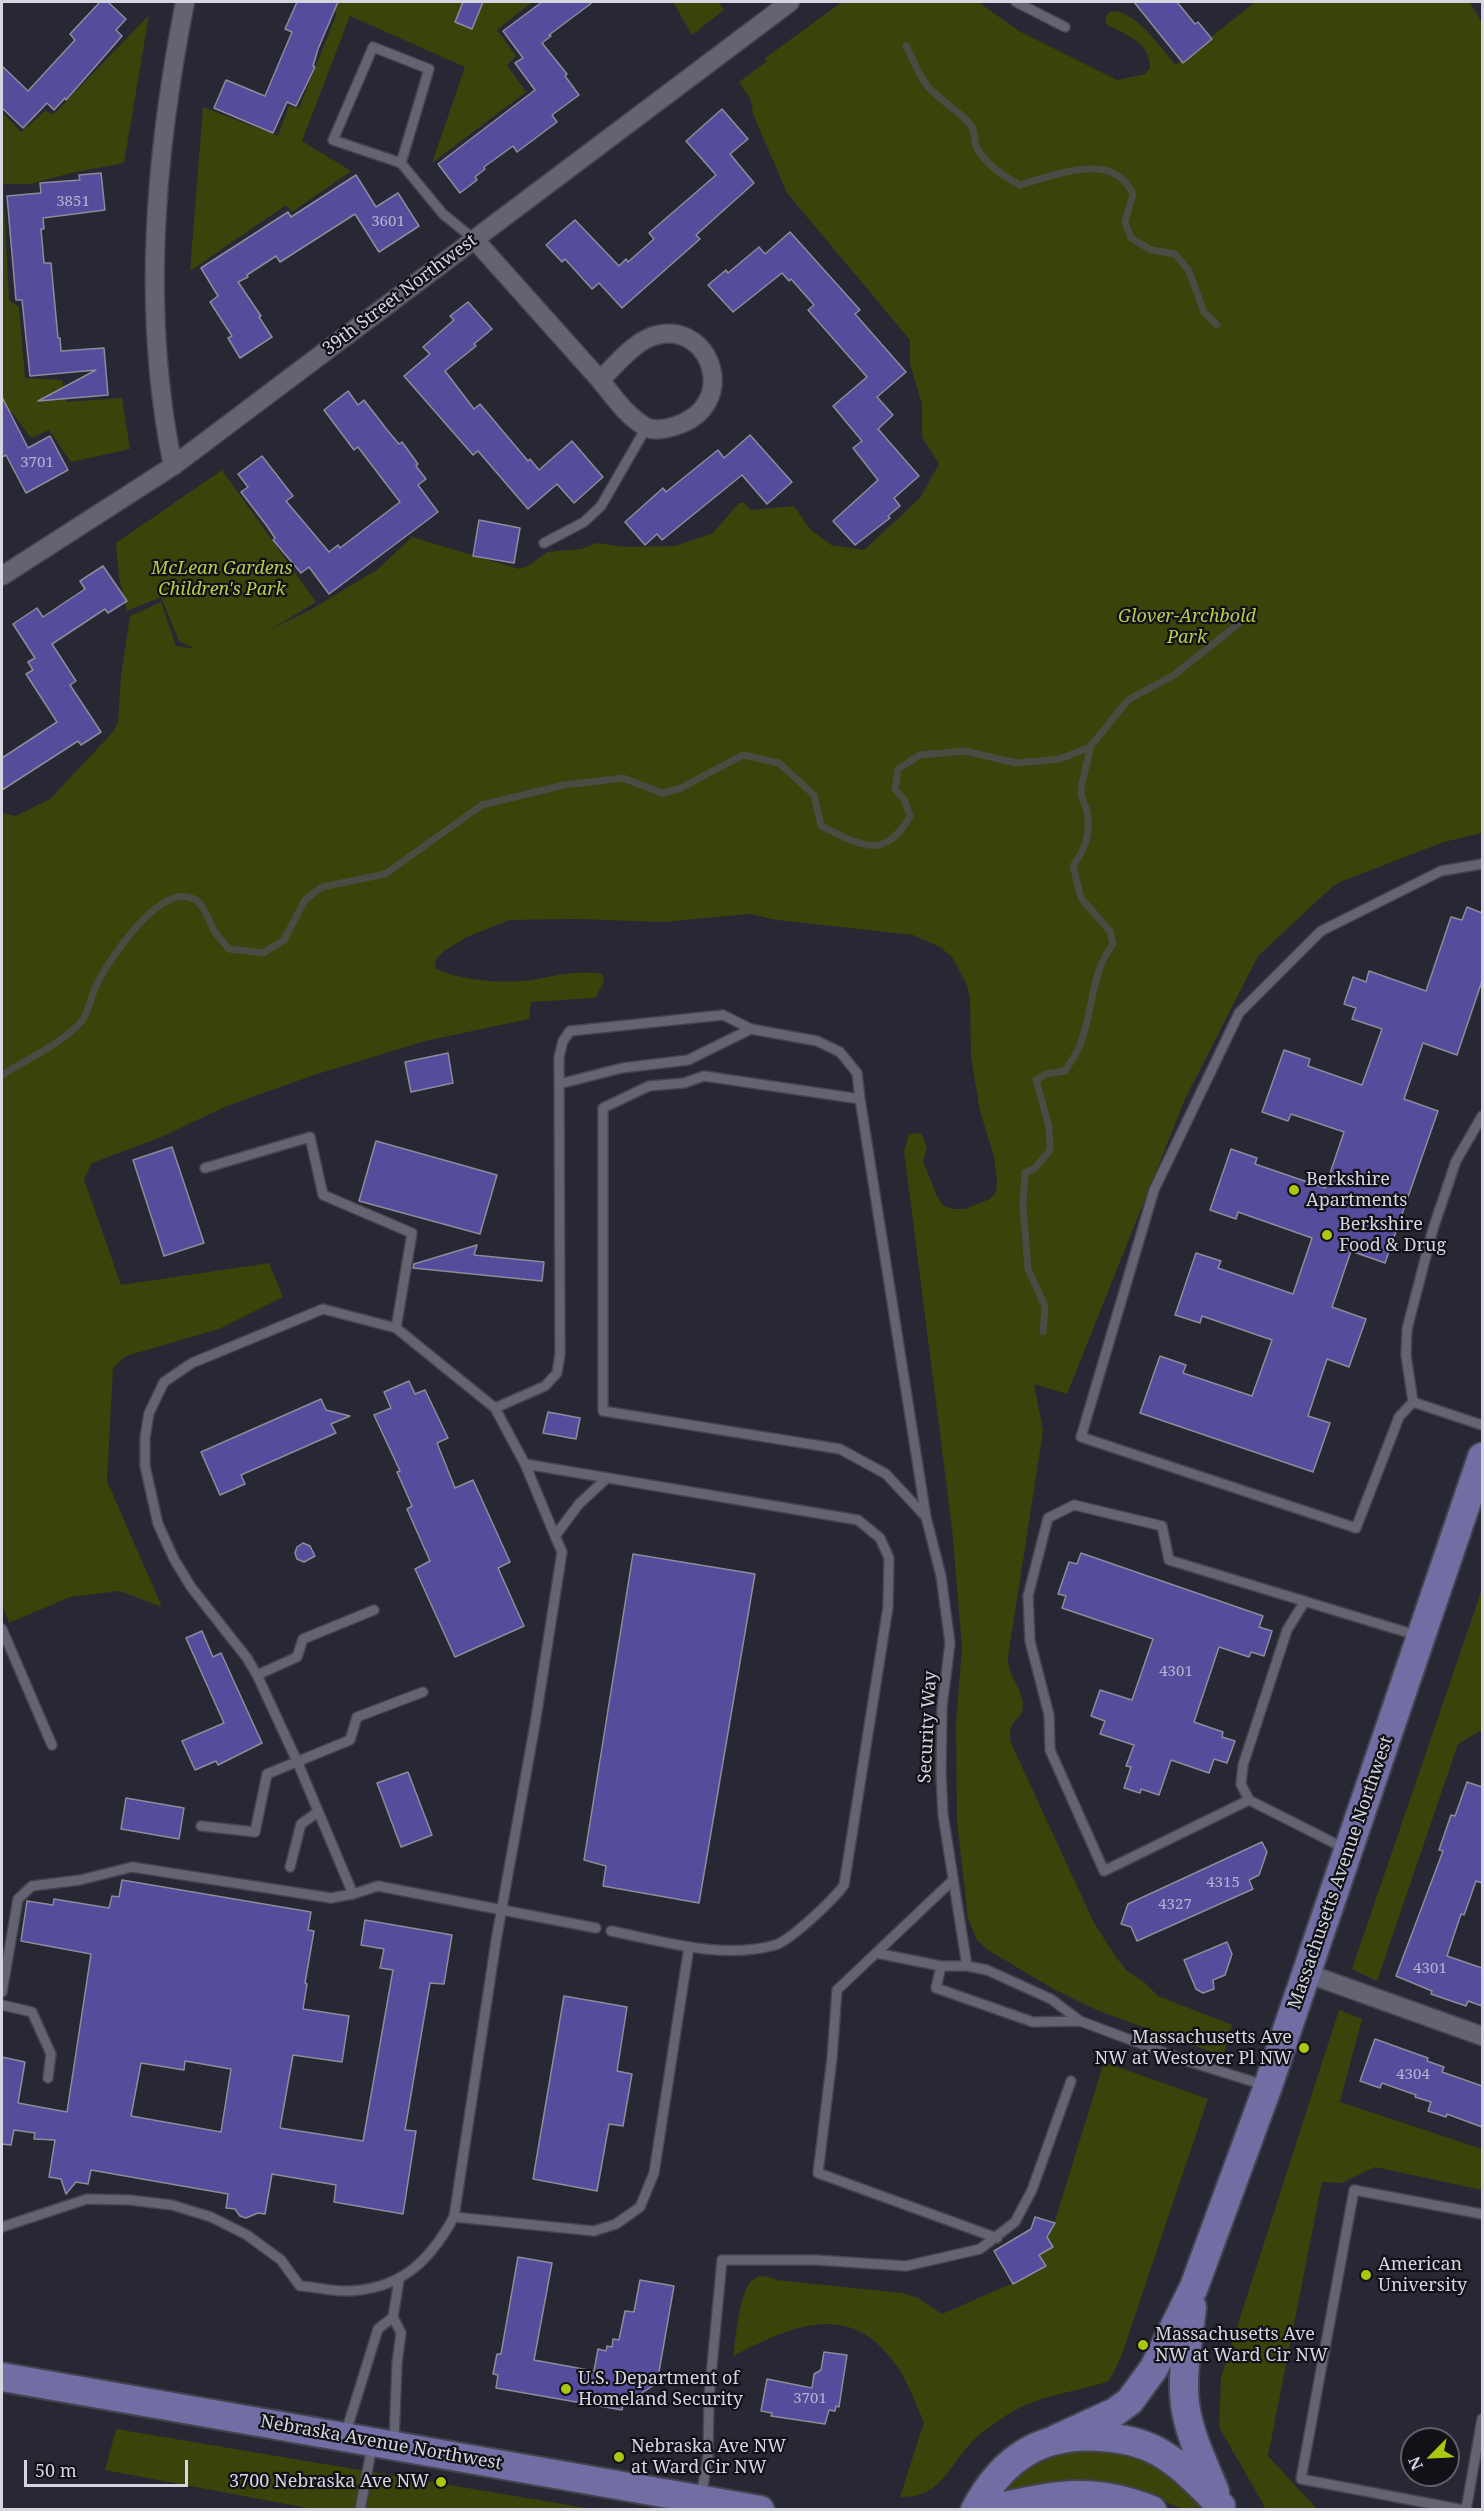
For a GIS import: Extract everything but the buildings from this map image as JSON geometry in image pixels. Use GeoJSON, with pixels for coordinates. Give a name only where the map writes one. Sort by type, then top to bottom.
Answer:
{"type":"FeatureCollection","features":[{"type":"Feature","properties":{"kind":"main road","name":"Massachusetts Avenue Northwest"},"geometry":{"type":"LineString","coordinates":[[975,2510],[991,2484],[1004,2469],[1032,2449],[1115,2412],[1130,2401],[1154,2368],[1194,2287],[1268,2086],[1482,1457]]}},
{"type":"Feature","properties":{"kind":"main road","name":"Massachusetts Avenue Northwest"},"geometry":{"type":"LineString","coordinates":[[1194,2287],[1184,2379],[1185,2405],[1196,2444],[1222,2508]]}},
{"type":"Feature","properties":{"kind":"main road","name":"Nebraska Avenue Northwest"},"geometry":{"type":"LineString","coordinates":[[2,2377],[760,2510]]}},
{"type":"Feature","properties":{"kind":"main road"},"geometry":{"type":"LineString","coordinates":[[1056,2439],[1108,2437],[1144,2445],[1183,2469],[1222,2508]]}},
{"type":"Feature","properties":{"kind":"main road"},"geometry":{"type":"LineString","coordinates":[[986,2510],[1044,2496],[1085,2494],[1117,2499],[1152,2510]]}},
{"type":"Feature","properties":{"kind":"street"},"geometry":{"type":"LineString","coordinates":[[173,466],[164,424],[158,358],[156,224],[166,118],[185,2]]}},
{"type":"Feature","properties":{"kind":"street","name":"39th Street Northwest"},"geometry":{"type":"LineString","coordinates":[[2,576],[173,466],[790,2]]}},
{"type":"Feature","properties":{"kind":"street"},"geometry":{"type":"LineString","coordinates":[[475,240],[629,414],[646,428],[657,430],[689,421],[702,412],[710,399],[711,369],[706,356],[697,344],[685,337],[670,333],[656,335],[643,341],[600,380]]}},
{"type":"Feature","properties":{"kind":"street"},"geometry":{"type":"LineString","coordinates":[[1306,1973],[1482,2036]]}},
{"type":"Feature","properties":{"kind":"lane"},"geometry":{"type":"LineString","coordinates":[[1016,2],[1065,27]]}},
{"type":"Feature","properties":{"kind":"lane"},"geometry":{"type":"LineString","coordinates":[[401,163],[429,69],[373,47],[333,140],[401,163],[443,214],[475,240]]}},
{"type":"Feature","properties":{"kind":"lane"},"geometry":{"type":"LineString","coordinates":[[544,543],[584,522],[601,506],[646,428]]}},
{"type":"Feature","properties":{"kind":"lane"},"geometry":{"type":"LineString","coordinates":[[1413,1402],[1399,1417],[1356,1528],[1081,1437],[1154,1190],[1239,1013],[1321,931],[1441,871],[1482,864]]}},
{"type":"Feature","properties":{"kind":"lane"},"geometry":{"type":"LineString","coordinates":[[495,1408],[546,1386],[556,1373],[560,1354],[559,1057],[563,1041],[570,1031],[723,1016],[751,1029],[817,1041],[840,1052],[857,1073],[926,1517]]}},
{"type":"Feature","properties":{"kind":"lane"},"geometry":{"type":"LineString","coordinates":[[559,1084],[622,1068],[688,1060],[751,1029]]}},
{"type":"Feature","properties":{"kind":"lane","name":"Security Way"},"geometry":{"type":"LineString","coordinates":[[860,1100],[704,1076],[684,1083],[649,1086],[603,1108],[603,1411],[840,1449],[886,1474],[926,1517],[941,1576],[950,1642],[942,1707],[941,1773],[944,1815],[967,1966]]}},
{"type":"Feature","properties":{"kind":"lane"},"geometry":{"type":"LineString","coordinates":[[1413,1402],[1406,1355],[1407,1329],[1433,1229],[1456,1161],[1482,1116]]}},
{"type":"Feature","properties":{"kind":"lane"},"geometry":{"type":"LineString","coordinates":[[205,1168],[310,1137],[323,1195],[412,1233],[396,1328]]}},
{"type":"Feature","properties":{"kind":"lane"},"geometry":{"type":"LineString","coordinates":[[2,2227],[87,2199],[150,2202],[192,2210],[247,2235],[281,2260],[300,2286],[345,2291],[368,2289],[399,2280],[416,2268],[439,2244],[454,2217],[501,1910],[535,1724],[562,1552],[525,1464],[495,1408],[396,1328],[323,1309],[185,1367],[164,1382],[149,1413],[145,1466],[158,1524],[174,1559],[191,1587],[257,1675],[297,1761],[352,1894]]}},
{"type":"Feature","properties":{"kind":"lane"},"geometry":{"type":"LineString","coordinates":[[1413,1402],[1482,1425]]}},
{"type":"Feature","properties":{"kind":"lane"},"geometry":{"type":"LineString","coordinates":[[525,1464],[858,1520],[880,1538],[889,1558],[888,1607],[844,1886],[832,1902],[777,1945],[744,1951],[689,1947],[611,1931]]}},
{"type":"Feature","properties":{"kind":"lane"},"geometry":{"type":"LineString","coordinates":[[555,1536],[579,1504],[607,1478]]}},
{"type":"Feature","properties":{"kind":"lane"},"geometry":{"type":"LineString","coordinates":[[1249,1800],[1104,1871],[1050,1750],[1049,1715],[1030,1641],[1028,1596],[1048,1518],[1074,1505],[1162,1526],[1169,1560],[1421,1636]]}},
{"type":"Feature","properties":{"kind":"lane"},"geometry":{"type":"LineString","coordinates":[[1305,1601],[1287,1630],[1243,1764],[1241,1784],[1249,1800],[1348,1850]]}},
{"type":"Feature","properties":{"kind":"lane"},"geometry":{"type":"LineString","coordinates":[[257,1675],[297,1657],[303,1639],[374,1610]]}},
{"type":"Feature","properties":{"kind":"lane"},"geometry":{"type":"LineString","coordinates":[[2,1629],[52,1745]]}},
{"type":"Feature","properties":{"kind":"lane"},"geometry":{"type":"LineString","coordinates":[[201,1826],[255,1832],[267,1774],[350,1740],[357,1717],[423,1692]]}},
{"type":"Feature","properties":{"kind":"lane"},"geometry":{"type":"LineString","coordinates":[[290,1867],[301,1824],[318,1812]]}},
{"type":"Feature","properties":{"kind":"lane"},"geometry":{"type":"LineString","coordinates":[[2,1992],[18,1899],[32,1886],[80,1880],[132,1867],[331,1898],[378,1886],[596,1928]]}},
{"type":"Feature","properties":{"kind":"lane"},"geometry":{"type":"LineString","coordinates":[[953,1880],[837,1990],[819,2173],[997,2238]]}},
{"type":"Feature","properties":{"kind":"lane"},"geometry":{"type":"LineString","coordinates":[[454,2217],[594,2231],[616,2224],[640,2207],[654,2173],[689,1947]]}},
{"type":"Feature","properties":{"kind":"lane"},"geometry":{"type":"LineString","coordinates":[[876,1953],[941,1966],[967,1966],[987,1970],[1051,1998],[1080,2021],[1187,2061],[1268,2086]]}},
{"type":"Feature","properties":{"kind":"lane"},"geometry":{"type":"LineString","coordinates":[[941,1966],[936,1988],[1033,2022],[1080,2021]]}},
{"type":"Feature","properties":{"kind":"lane"},"geometry":{"type":"LineString","coordinates":[[2,2006],[32,2012],[51,2054],[48,2078]]}},
{"type":"Feature","properties":{"kind":"lane"},"geometry":{"type":"LineString","coordinates":[[701,2500],[708,2456],[708,2397],[722,2260],[816,2260],[906,2266],[980,2249],[1015,2222],[1032,2190],[1071,2081]]}},
{"type":"Feature","properties":{"kind":"lane"},"geometry":{"type":"LineString","coordinates":[[1482,2214],[1354,2190],[1301,2479],[1465,2510],[1482,2419]]}},
{"type":"Feature","properties":{"kind":"lane"},"geometry":{"type":"LineString","coordinates":[[360,2510],[383,2443],[397,2363],[401,2333],[393,2317],[399,2280]]}},
{"type":"Feature","properties":{"kind":"lane"},"geometry":{"type":"LineString","coordinates":[[344,2436],[378,2329],[393,2317]]}},
{"type":"Feature","properties":{"kind":"green space"},"geometry":{"type":"Polygon","coordinates":[[[334,2],[532,2],[497,30],[516,56],[507,65],[526,92],[432,163],[465,67],[350,16],[302,141],[351,171],[292,212],[286,205],[190,271],[203,107],[278,136],[289,106],[299,108],[337,13],[331,8],[334,2]]]}},
{"type":"Feature","properties":{"kind":"green space"},"geometry":{"type":"Polygon","coordinates":[[[673,2],[719,2],[724,10],[692,35],[673,2]]]}},
{"type":"Feature","properties":{"kind":"green space","name":"Glover-Archbold Park"},"geometry":{"type":"Polygon","coordinates":[[[842,2],[978,2],[1019,31],[1117,80],[1145,74],[1150,68],[1149,59],[1136,40],[1107,25],[1105,18],[1109,12],[1127,15],[1136,21],[1176,65],[1255,2],[1470,2],[1482,23],[1482,833],[1444,842],[1340,882],[1258,956],[1185,1099],[1067,1394],[1034,1384],[1043,1431],[1008,1657],[1008,1664],[1021,1694],[1023,1706],[1011,1729],[1011,1743],[1094,1923],[1116,1957],[1127,1971],[1144,1982],[1158,1996],[1232,2025],[1223,2056],[1101,2012],[1055,1990],[988,1950],[977,1940],[968,1919],[957,1821],[956,1724],[962,1647],[952,1528],[904,1151],[909,1134],[921,1133],[927,1148],[923,1161],[937,1196],[944,1206],[965,1209],[990,1199],[996,1192],[997,1181],[994,1157],[980,1111],[971,1057],[970,999],[967,985],[952,957],[940,947],[913,935],[777,920],[749,914],[663,922],[577,919],[509,920],[467,937],[444,951],[436,959],[435,968],[466,978],[502,981],[523,981],[572,973],[602,974],[604,982],[595,998],[531,1002],[529,1019],[425,1041],[314,1075],[227,1106],[159,1138],[92,1163],[84,1179],[121,1285],[269,1263],[283,1297],[219,1329],[126,1356],[113,1368],[107,1481],[162,1607],[120,1591],[70,1597],[9,1623],[2,1604],[2,813],[16,816],[50,799],[113,732],[118,722],[121,676],[130,616],[161,602],[176,646],[196,649],[179,641],[161,597],[127,611],[119,577],[116,543],[222,470],[316,602],[271,629],[312,609],[378,569],[412,537],[519,569],[530,565],[547,552],[581,549],[597,543],[625,547],[675,546],[713,533],[739,503],[745,503],[751,510],[794,506],[810,529],[831,545],[864,550],[920,498],[939,464],[922,437],[922,404],[910,364],[910,340],[787,193],[753,114],[751,100],[739,82],[767,61],[765,58],[842,2]]]}},
{"type":"Feature","properties":{"kind":"green space"},"geometry":{"type":"Polygon","coordinates":[[[149,15],[124,163],[30,184],[3,184],[9,300],[19,307],[25,378],[62,380],[66,402],[122,398],[130,449],[71,462],[49,430],[31,438],[11,411],[2,414],[2,112],[21,132],[45,111],[54,114],[149,15]]]}},
{"type":"Feature","properties":{"kind":"green space"},"geometry":{"type":"Polygon","coordinates":[[[1482,1589],[1482,1730],[1458,1744],[1377,1981],[1352,1969],[1482,1589]]]}},
{"type":"Feature","properties":{"kind":"green space"},"geometry":{"type":"Polygon","coordinates":[[[1339,2010],[1362,2019],[1340,2102],[1482,2149],[1482,2190],[1375,2167],[1341,2183],[1322,2182],[1268,2456],[1317,2509],[1266,2509],[1219,2427],[1221,2377],[1339,2010]]]}},
{"type":"Feature","properties":{"kind":"green space"},"geometry":{"type":"Polygon","coordinates":[[[1104,2062],[1208,2099],[1121,2357],[1109,2381],[1039,2400],[1013,2411],[975,2439],[935,2486],[914,2496],[900,2497],[924,2422],[903,2376],[885,2351],[866,2335],[846,2326],[826,2324],[804,2327],[781,2334],[733,2356],[745,2292],[754,2279],[765,2276],[776,2280],[903,2293],[918,2298],[942,2314],[1038,2272],[1046,2266],[1039,2255],[1053,2247],[1047,2237],[1053,2227],[1104,2062]]]}},
{"type":"Feature","properties":{"kind":"green space"},"geometry":{"type":"Polygon","coordinates":[[[116,2429],[592,2509],[313,2509],[105,2470],[116,2429]]]}},
{"type":"Feature","properties":{"kind":"green space"},"geometry":{"type":"Polygon","coordinates":[[[1117,2450],[1135,2455],[1157,2466],[1178,2481],[1202,2509],[1182,2509],[1157,2498],[1007,2491],[1012,2483],[1026,2471],[1044,2461],[1071,2451],[1117,2450]]]}},
{"type":"Feature","properties":{"kind":"waterway"},"geometry":{"type":"LineString","coordinates":[[906,46],[928,87],[970,124],[979,152],[989,164],[1007,178],[1020,185],[1065,172],[1097,169],[1112,172],[1124,180],[1133,194],[1125,222],[1131,238],[1151,250],[1175,254],[1189,271],[1204,312],[1217,325]]}},
{"type":"Feature","properties":{"kind":"waterway"},"geometry":{"type":"LineString","coordinates":[[2,1075],[53,1045],[81,1022],[103,973],[135,928],[162,904],[175,898],[188,897],[198,902],[215,932],[229,949],[263,953],[284,940],[305,900],[322,887],[385,874],[482,805],[564,785],[623,778],[662,793],[679,789],[743,755],[779,763],[814,795],[821,826],[859,843],[880,845],[900,831],[910,816],[905,801],[895,789],[898,769],[920,755],[965,751],[1016,763],[1060,759],[1090,747],[1128,700],[1174,675],[1252,613]]}},
{"type":"Feature","properties":{"kind":"waterway"},"geometry":{"type":"LineString","coordinates":[[1043,1332],[1045,1306],[1028,1269],[1023,1205],[1025,1173],[1035,1168],[1050,1150],[1049,1127],[1036,1080],[1046,1074],[1065,1071],[1075,1056],[1084,1034],[1100,969],[1113,944],[1110,931],[1081,898],[1073,866],[1087,838],[1088,816],[1081,792],[1090,747]]}},
{"type":"Feature","properties":{"kind":"place","name":"Berkshire Apartments"},"geometry":{"type":"Point","coordinates":[1294,1190]}},
{"type":"Feature","properties":{"kind":"place","name":"Berkshire Food & Drug"},"geometry":{"type":"Point","coordinates":[1327,1235]}},
{"type":"Feature","properties":{"kind":"place","name":"Massachusetts Ave NW at Westover Pl NW"},"geometry":{"type":"Point","coordinates":[1304,2048]}},
{"type":"Feature","properties":{"kind":"place","name":"American University"},"geometry":{"type":"Point","coordinates":[1366,2275]}},
{"type":"Feature","properties":{"kind":"place","name":"Massachusetts Ave NW at Ward Cir NW"},"geometry":{"type":"Point","coordinates":[1143,2345]}},
{"type":"Feature","properties":{"kind":"place","name":"U.S. Department of Homeland Security"},"geometry":{"type":"Point","coordinates":[566,2389]}},
{"type":"Feature","properties":{"kind":"place","name":"Nebraska Ave NW at Ward Cir NW"},"geometry":{"type":"Point","coordinates":[619,2457]}},
{"type":"Feature","properties":{"kind":"place","name":"3700 Nebraska Ave NW"},"geometry":{"type":"Point","coordinates":[441,2482]}},
{"type":"Feature","properties":{"kind":"park label","name":"McLean Gardens Children's Park"},"geometry":{"type":"Point","coordinates":[222,579]}}]}
